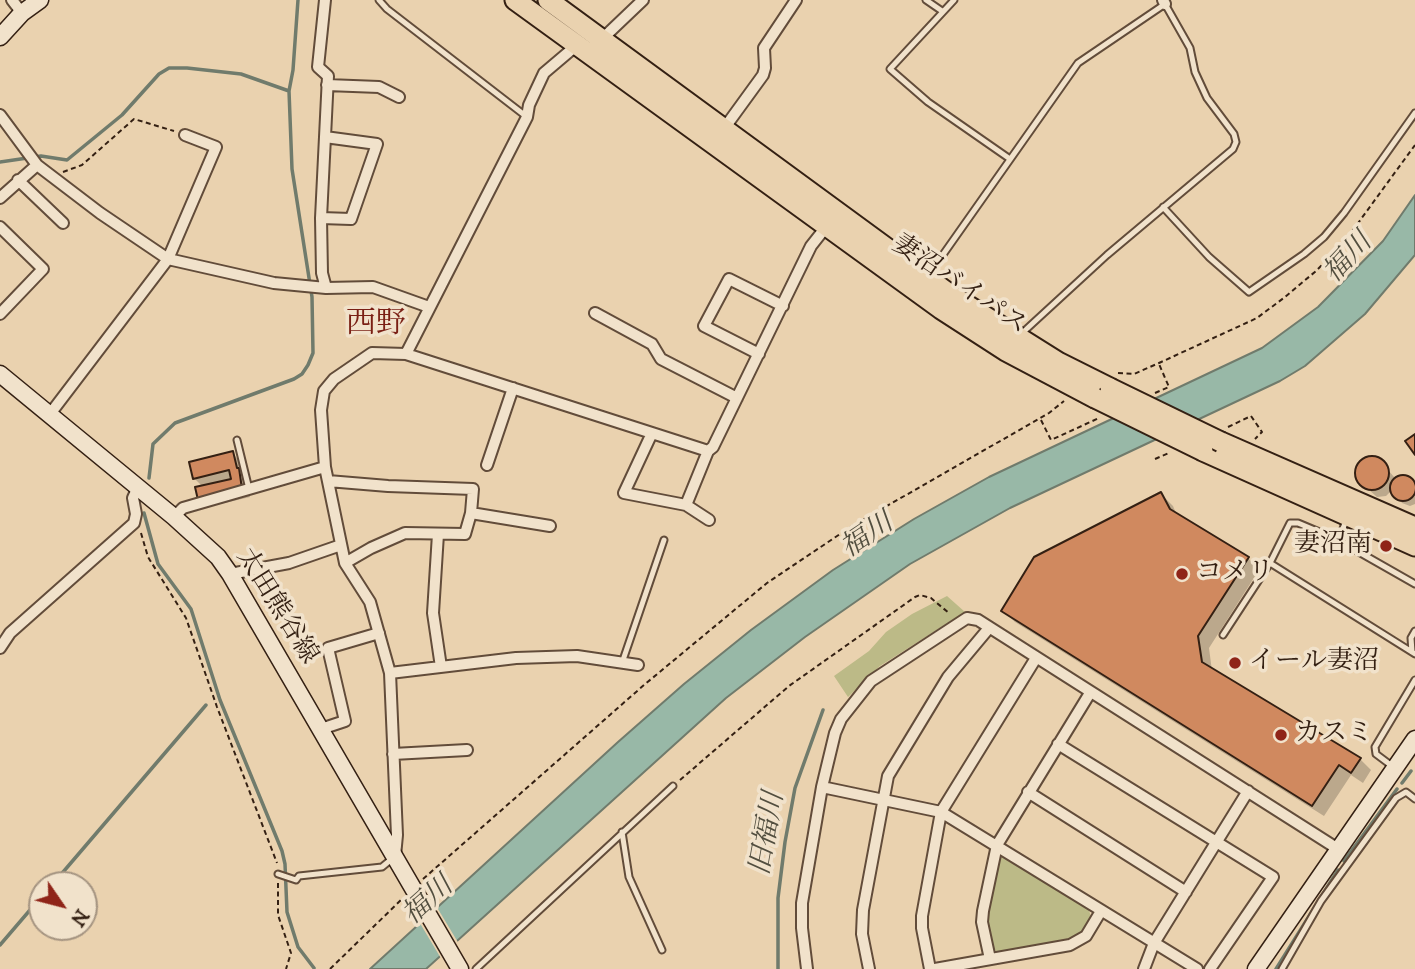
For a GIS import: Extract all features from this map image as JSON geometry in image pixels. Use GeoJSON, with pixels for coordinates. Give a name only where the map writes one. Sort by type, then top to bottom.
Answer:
{"type":"FeatureCollection","features":[{"type":"Feature","properties":{"kind":"highway","name":"妻沼バイパス"},"geometry":{"type":"LineString","coordinates":[[515,0],[577,45],[698,122],[723,130],[948,293],[1013,345]]}},
{"type":"Feature","properties":{"kind":"highway","name":"妻沼バイパス"},"geometry":{"type":"LineString","coordinates":[[548,0],[601,40],[826,227],[941,309],[1103,393],[1203,451],[1415,546]]}},
{"type":"Feature","properties":{"kind":"highway","name":"妻沼バイパス"},"geometry":{"type":"LineString","coordinates":[[1103,393],[1415,527]]}},
{"type":"Feature","properties":{"kind":"main road"},"geometry":{"type":"LineString","coordinates":[[0,37],[22,13],[40,0]]}},
{"type":"Feature","properties":{"kind":"main road","name":"太田熊谷線"},"geometry":{"type":"LineString","coordinates":[[0,374],[203,541],[230,575],[395,856],[416,887],[460,969]]}},
{"type":"Feature","properties":{"kind":"main road"},"geometry":{"type":"LineString","coordinates":[[1256,969],[1415,739]]}},
{"type":"Feature","properties":{"kind":"street"},"geometry":{"type":"LineString","coordinates":[[12,0],[22,13]]}},
{"type":"Feature","properties":{"kind":"street"},"geometry":{"type":"LineString","coordinates":[[325,0],[318,67],[328,76],[321,218],[322,273],[326,288]]}},
{"type":"Feature","properties":{"kind":"street"},"geometry":{"type":"LineString","coordinates":[[601,40],[643,0]]}},
{"type":"Feature","properties":{"kind":"street"},"geometry":{"type":"LineString","coordinates":[[723,130],[763,75],[764,48],[796,0]]}},
{"type":"Feature","properties":{"kind":"street"},"geometry":{"type":"LineString","coordinates":[[406,354],[527,117],[529,105],[544,73],[577,45]]}},
{"type":"Feature","properties":{"kind":"street"},"geometry":{"type":"LineString","coordinates":[[327,85],[379,87],[399,97]]}},
{"type":"Feature","properties":{"kind":"street"},"geometry":{"type":"LineString","coordinates":[[0,115],[37,165],[168,259],[274,283],[326,288],[373,287],[429,307]]}},
{"type":"Feature","properties":{"kind":"street"},"geometry":{"type":"LineString","coordinates":[[50,414],[168,259],[216,147],[185,135]]}},
{"type":"Feature","properties":{"kind":"street"},"geometry":{"type":"LineString","coordinates":[[321,218],[351,219],[377,144],[325,138]]}},
{"type":"Feature","properties":{"kind":"street"},"geometry":{"type":"LineString","coordinates":[[0,198],[37,165]]}},
{"type":"Feature","properties":{"kind":"street"},"geometry":{"type":"LineString","coordinates":[[19,180],[62,223]]}},
{"type":"Feature","properties":{"kind":"street"},"geometry":{"type":"LineString","coordinates":[[0,227],[43,269],[0,314]]}},
{"type":"Feature","properties":{"kind":"street"},"geometry":{"type":"LineString","coordinates":[[686,505],[708,451],[713,447],[811,246],[826,227]]}},
{"type":"Feature","properties":{"kind":"street"},"geometry":{"type":"LineString","coordinates":[[759,354],[704,326],[729,279],[782,306]]}},
{"type":"Feature","properties":{"kind":"street"},"geometry":{"type":"LineString","coordinates":[[595,313],[652,344],[661,359],[737,398]]}},
{"type":"Feature","properties":{"kind":"street"},"geometry":{"type":"LineString","coordinates":[[395,856],[397,835],[390,673],[370,602],[345,563],[325,467],[321,410],[324,391],[334,379],[372,353],[406,354],[708,451]]}},
{"type":"Feature","properties":{"kind":"street"},"geometry":{"type":"LineString","coordinates":[[487,465],[513,388]]}},
{"type":"Feature","properties":{"kind":"street"},"geometry":{"type":"LineString","coordinates":[[652,433],[624,493],[686,505],[709,520]]}},
{"type":"Feature","properties":{"kind":"street"},"geometry":{"type":"LineString","coordinates":[[174,517],[183,508],[325,467]]}},
{"type":"Feature","properties":{"kind":"street"},"geometry":{"type":"LineString","coordinates":[[328,481],[473,489],[471,513],[465,534],[405,533],[345,563]]}},
{"type":"Feature","properties":{"kind":"street"},"geometry":{"type":"LineString","coordinates":[[0,648],[10,633],[134,523],[136,514],[133,498],[138,487]]}},
{"type":"Feature","properties":{"kind":"street"},"geometry":{"type":"LineString","coordinates":[[471,513],[550,526]]}},
{"type":"Feature","properties":{"kind":"street"},"geometry":{"type":"LineString","coordinates":[[438,534],[433,613],[441,667]]}},
{"type":"Feature","properties":{"kind":"street"},"geometry":{"type":"LineString","coordinates":[[230,575],[289,563],[341,545]]}},
{"type":"Feature","properties":{"kind":"street"},"geometry":{"type":"LineString","coordinates":[[807,969],[802,903],[822,788],[841,719],[871,681],[967,618],[978,620],[1339,849]]}},
{"type":"Feature","properties":{"kind":"street"},"geometry":{"type":"LineString","coordinates":[[869,969],[862,934],[863,911],[888,776],[948,677],[989,628]]}},
{"type":"Feature","properties":{"kind":"street"},"geometry":{"type":"LineString","coordinates":[[321,729],[345,721],[328,648],[379,634]]}},
{"type":"Feature","properties":{"kind":"street"},"geometry":{"type":"LineString","coordinates":[[390,673],[516,658],[577,656],[638,665]]}},
{"type":"Feature","properties":{"kind":"street"},"geometry":{"type":"LineString","coordinates":[[1036,658],[945,802],[941,813],[922,916],[922,928],[933,969],[1070,945],[1081,941],[1101,911]]}},
{"type":"Feature","properties":{"kind":"street"},"geometry":{"type":"LineString","coordinates":[[990,958],[982,922],[997,845],[1090,693]]}},
{"type":"Feature","properties":{"kind":"street"},"geometry":{"type":"LineString","coordinates":[[1058,744],[1273,877],[1210,969]]}},
{"type":"Feature","properties":{"kind":"street"},"geometry":{"type":"LineString","coordinates":[[393,754],[467,750]]}},
{"type":"Feature","properties":{"kind":"street"},"geometry":{"type":"LineString","coordinates":[[822,788],[941,813],[1197,969]]}},
{"type":"Feature","properties":{"kind":"street"},"geometry":{"type":"LineString","coordinates":[[1028,792],[1186,892]]}},
{"type":"Feature","properties":{"kind":"street"},"geometry":{"type":"LineString","coordinates":[[1144,969],[1154,943],[1248,792]]}},
{"type":"Feature","properties":{"kind":"lane"},"geometry":{"type":"LineString","coordinates":[[379,0],[527,117]]}},
{"type":"Feature","properties":{"kind":"lane"},"geometry":{"type":"LineString","coordinates":[[926,0],[942,11]]}},
{"type":"Feature","properties":{"kind":"lane"},"geometry":{"type":"LineString","coordinates":[[954,0],[890,69],[928,102],[1010,159]]}},
{"type":"Feature","properties":{"kind":"lane"},"geometry":{"type":"LineString","coordinates":[[935,266],[1078,63],[1164,2],[1190,48],[1195,72],[1207,97],[1234,134],[1236,142],[1233,149],[1025,328],[1013,345]]}},
{"type":"Feature","properties":{"kind":"lane"},"geometry":{"type":"LineString","coordinates":[[1163,207],[1209,257],[1249,292],[1324,237],[1415,113]]}},
{"type":"Feature","properties":{"kind":"lane"},"geometry":{"type":"LineString","coordinates":[[237,440],[249,489]]}},
{"type":"Feature","properties":{"kind":"lane"},"geometry":{"type":"LineString","coordinates":[[1339,540],[1348,515]]}},
{"type":"Feature","properties":{"kind":"lane"},"geometry":{"type":"LineString","coordinates":[[1223,635],[1270,563],[1290,523],[1298,523],[1339,540],[1415,584]]}},
{"type":"Feature","properties":{"kind":"lane"},"geometry":{"type":"LineString","coordinates":[[621,664],[664,540]]}},
{"type":"Feature","properties":{"kind":"lane"},"geometry":{"type":"LineString","coordinates":[[1270,563],[1413,653]]}},
{"type":"Feature","properties":{"kind":"lane"},"geometry":{"type":"LineString","coordinates":[[1413,653],[1411,638],[1415,631]]}},
{"type":"Feature","properties":{"kind":"lane"},"geometry":{"type":"LineString","coordinates":[[1395,768],[1376,754],[1375,747],[1415,680]]}},
{"type":"Feature","properties":{"kind":"lane"},"geometry":{"type":"LineString","coordinates":[[476,969],[673,786]]}},
{"type":"Feature","properties":{"kind":"lane"},"geometry":{"type":"LineString","coordinates":[[1282,969],[1321,901],[1396,798],[1406,792],[1415,799]]}},
{"type":"Feature","properties":{"kind":"lane"},"geometry":{"type":"LineString","coordinates":[[622,832],[629,877],[662,950]]}},
{"type":"Feature","properties":{"kind":"lane"},"geometry":{"type":"LineString","coordinates":[[278,874],[296,880],[299,876],[382,867],[395,856]]}},
{"type":"Feature","properties":{"kind":"path"},"geometry":{"type":"LineString","coordinates":[[52,176],[82,165],[134,119],[185,135]]}},
{"type":"Feature","properties":{"kind":"path"},"geometry":{"type":"LineString","coordinates":[[1159,363],[1169,387]]}},
{"type":"Feature","properties":{"kind":"path"},"geometry":{"type":"LineString","coordinates":[[330,969],[416,887],[644,685],[767,583],[852,526],[1040,418],[1063,403],[1068,396]]}},
{"type":"Feature","properties":{"kind":"path"},"geometry":{"type":"LineString","coordinates":[[1040,418],[1051,440]]}},
{"type":"Feature","properties":{"kind":"path"},"geometry":{"type":"LineString","coordinates":[[134,523],[140,530],[148,557],[186,618],[217,707],[273,850],[278,874],[278,915],[291,953],[286,969]]}},
{"type":"Feature","properties":{"kind":"path"},"geometry":{"type":"LineString","coordinates":[[673,786],[789,686],[915,597],[920,595],[931,598],[955,618]]}},
{"type":"Feature","properties":{"kind":"shaded area"},"geometry":{"type":"Polygon","coordinates":[[[1415,195],[1415,255],[1365,314],[1305,366],[1280,381],[1010,508],[910,564],[805,637],[726,698],[426,969],[370,969],[618,742],[751,630],[833,570],[914,519],[989,477],[1262,348],[1318,307],[1383,241],[1415,195]]]}},
{"type":"Feature","properties":{"kind":"shaded area"},"geometry":{"type":"Polygon","coordinates":[[[947,596],[965,612],[880,666],[848,697],[834,676],[869,651],[886,632],[912,614],[947,596]]]}},
{"type":"Feature","properties":{"kind":"shaded area"},"geometry":{"type":"Polygon","coordinates":[[[1005,856],[1089,910],[1091,917],[1079,936],[999,952],[991,949],[986,920],[997,859],[1005,856]]]}},
{"type":"Feature","properties":{"kind":"pier"},"geometry":{"type":"Polygon","coordinates":[[[435,904],[459,944],[442,960],[418,920],[435,904]]]}},
{"type":"Feature","properties":{"kind":"building"},"geometry":{"type":"Polygon","coordinates":[[[1415,434],[1415,455],[1405,441],[1415,434]]]}},
{"type":"Feature","properties":{"kind":"building"},"geometry":{"type":"Polygon","coordinates":[[[233,451],[242,489],[198,500],[195,487],[231,479],[229,470],[193,479],[189,462],[233,451]]]}},
{"type":"Feature","properties":{"kind":"building"},"geometry":{"type":"Polygon","coordinates":[[[1372,456],[1384,461],[1389,473],[1384,485],[1372,490],[1360,485],[1355,473],[1360,461],[1372,456]]]}},
{"type":"Feature","properties":{"kind":"building"},"geometry":{"type":"Polygon","coordinates":[[[1403,475],[1412,479],[1416,488],[1412,497],[1403,501],[1394,497],[1390,488],[1394,479],[1403,475]]]}},
{"type":"Feature","properties":{"kind":"building"},"geometry":{"type":"Polygon","coordinates":[[[1161,492],[1170,509],[1249,557],[1198,636],[1202,662],[1361,758],[1351,773],[1339,765],[1312,806],[1001,611],[1034,557],[1161,492]]]}},
{"type":"Feature","properties":{"kind":"waterway"},"geometry":{"type":"LineString","coordinates":[[149,478],[153,444],[175,423],[294,379],[302,374],[313,353],[312,297],[292,169],[289,91],[298,0]]}},
{"type":"Feature","properties":{"kind":"waterway"},"geometry":{"type":"LineString","coordinates":[[0,162],[41,156],[67,160],[122,115],[159,74],[169,68],[241,74],[289,91]]}},
{"type":"Feature","properties":{"kind":"waterway"},"geometry":{"type":"LineString","coordinates":[[144,513],[158,564],[191,609],[220,700],[282,851],[287,912],[298,947],[314,968]]}},
{"type":"Feature","properties":{"kind":"waterway"},"geometry":{"type":"LineString","coordinates":[[64,871],[206,705]]}},
{"type":"Feature","properties":{"kind":"waterway","name":"旧福川"},"geometry":{"type":"LineString","coordinates":[[778,969],[778,898],[785,842],[795,788],[823,710]]}},
{"type":"Feature","properties":{"kind":"waterway"},"geometry":{"type":"LineString","coordinates":[[1402,783],[1411,771]]}},
{"type":"Feature","properties":{"kind":"waterway"},"geometry":{"type":"LineString","coordinates":[[1344,861],[1397,789]]}},
{"type":"Feature","properties":{"kind":"waterway"},"geometry":{"type":"LineString","coordinates":[[1276,969],[1338,870]]}},
{"type":"Feature","properties":{"kind":"waterway"},"geometry":{"type":"LineString","coordinates":[[0,945],[28,912]]}},
{"type":"Feature","properties":{"kind":"place","name":"妻沼南"},"geometry":{"type":"Point","coordinates":[1386,546]}},
{"type":"Feature","properties":{"kind":"place","name":"コメリ"},"geometry":{"type":"Point","coordinates":[1182,574]}},
{"type":"Feature","properties":{"kind":"place","name":"イール妻沼"},"geometry":{"type":"Point","coordinates":[1235,663]}},
{"type":"Feature","properties":{"kind":"place","name":"カスミ"},"geometry":{"type":"Point","coordinates":[1281,735]}},
{"type":"Feature","properties":{"kind":"district","name":"西野"},"geometry":{"type":"Point","coordinates":[376,326]}},
{"type":"Feature","properties":{"kind":"water label","name":"福川"},"geometry":{"type":"Point","coordinates":[1349,259]}},
{"type":"Feature","properties":{"kind":"water label","name":"福川"},"geometry":{"type":"Point","coordinates":[868,537]}},
{"type":"Feature","properties":{"kind":"water label","name":"福川"},"geometry":{"type":"Point","coordinates":[429,902]}}]}
